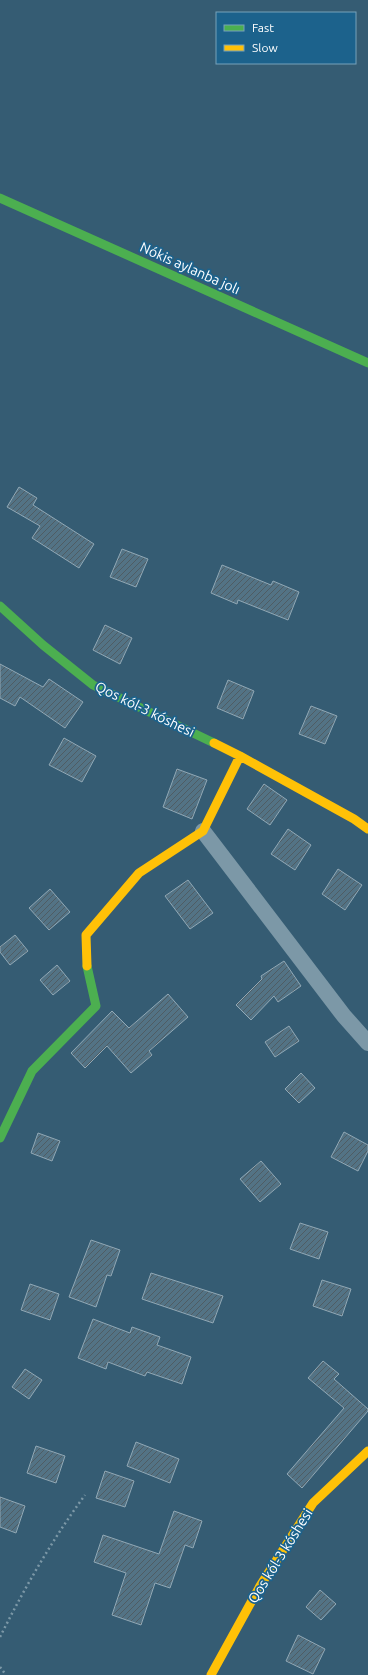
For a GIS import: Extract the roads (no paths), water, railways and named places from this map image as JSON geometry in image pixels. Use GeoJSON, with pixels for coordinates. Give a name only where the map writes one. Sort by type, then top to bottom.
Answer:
{"type":"FeatureCollection","features":[{"type":"Feature","properties":{"kind":"street","name":"Nókis aylanba jolı"},"geometry":{"type":"LineString","coordinates":[[0,198],[368,363]]}},
{"type":"Feature","properties":{"kind":"street","name":"Qos kól-3 kóshesi"},"geometry":{"type":"LineString","coordinates":[[0,606],[43,645],[93,685],[240,756],[354,819],[368,829]]}},
{"type":"Feature","properties":{"kind":"street"},"geometry":{"type":"LineString","coordinates":[[0,1138],[32,1071],[96,1006],[87,971],[86,934],[139,873],[203,831],[240,756]]}},
{"type":"Feature","properties":{"kind":"street"},"geometry":{"type":"LineString","coordinates":[[203,831],[344,1016],[368,1043]]}},
{"type":"Feature","properties":{"kind":"street","name":"Qos kól-3 kóshesi"},"geometry":{"type":"LineString","coordinates":[[211,1675],[260,1586],[313,1503],[368,1451]]}}]}
